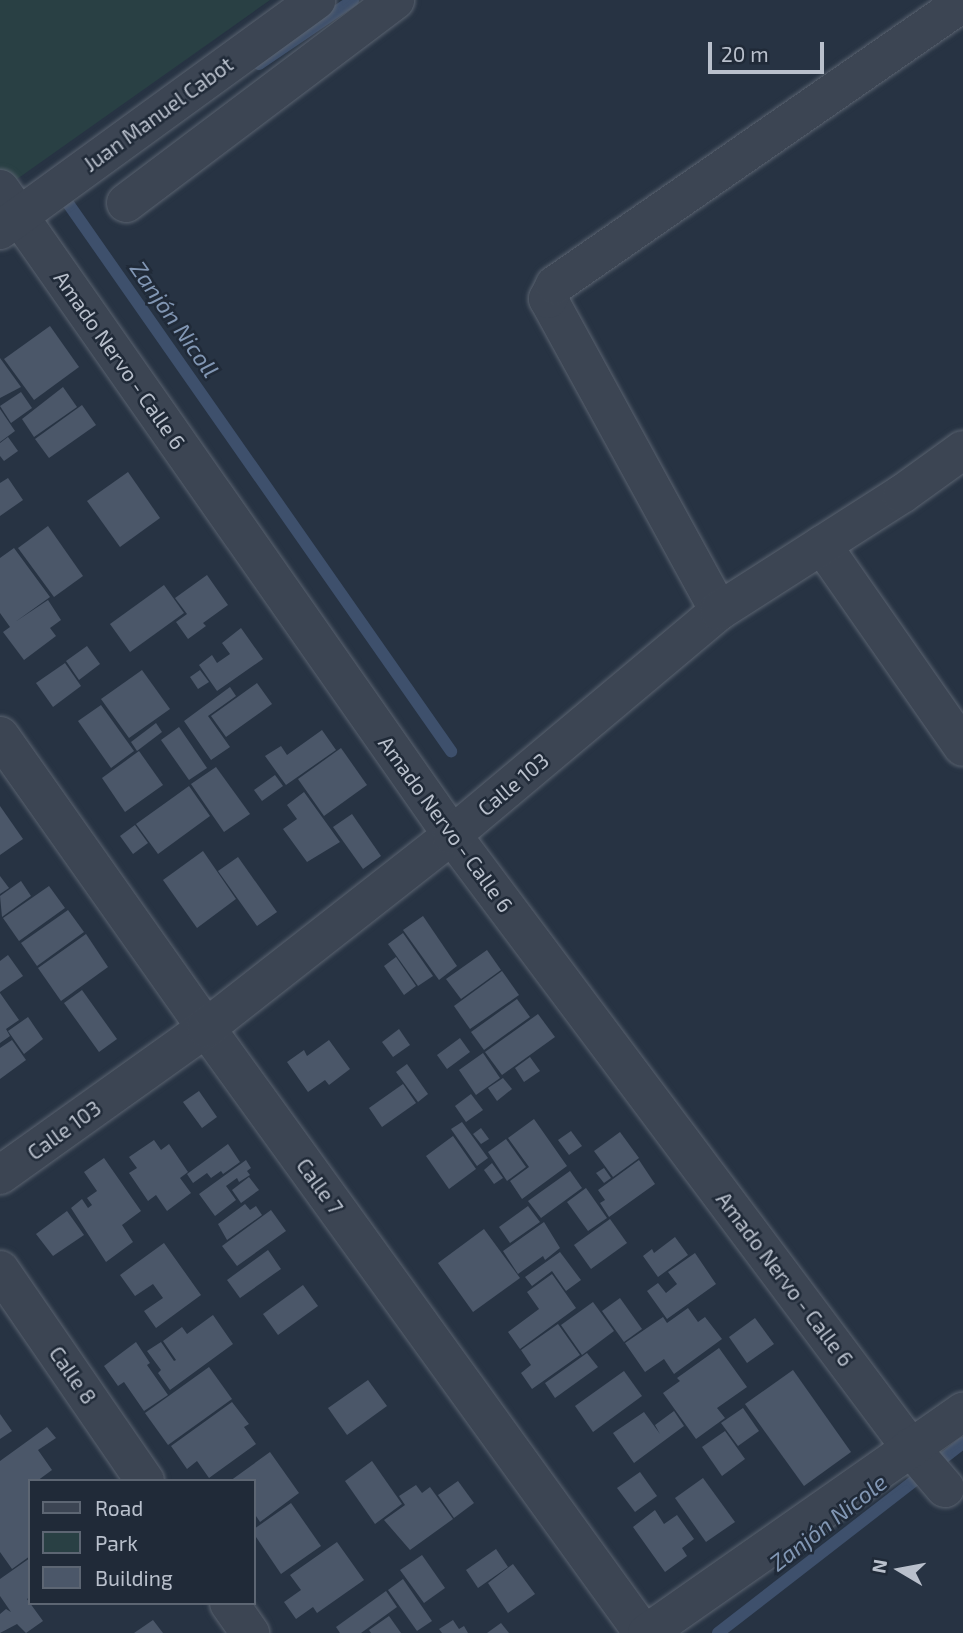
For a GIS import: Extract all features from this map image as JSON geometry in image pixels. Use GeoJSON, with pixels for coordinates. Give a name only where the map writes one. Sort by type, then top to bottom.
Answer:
{"type":"FeatureCollection","features":[{"type":"Feature","properties":{"kind":"street","name":"Juan Manuel Cabot"},"geometry":{"type":"LineString","coordinates":[[6,211],[316,0]]}},
{"type":"Feature","properties":{"kind":"street"},"geometry":{"type":"LineString","coordinates":[[125,203],[395,0]]}},
{"type":"Feature","properties":{"kind":"street"},"geometry":{"type":"LineString","coordinates":[[719,611],[548,299],[555,285],[963,2]]}},
{"type":"Feature","properties":{"kind":"street","name":"Amado Nervo - Calle 6"},"geometry":{"type":"LineString","coordinates":[[6,211],[452,835],[910,1447],[945,1488]]}},
{"type":"Feature","properties":{"kind":"street","name":"Calle 103"},"geometry":{"type":"LineString","coordinates":[[0,1175],[206,1028],[452,835],[719,611],[963,450]]}},
{"type":"Feature","properties":{"kind":"street"},"geometry":{"type":"LineString","coordinates":[[822,545],[857,599],[963,747]]}},
{"type":"Feature","properties":{"kind":"street","name":"Calle 7"},"geometry":{"type":"LineString","coordinates":[[0,736],[206,1028],[645,1633]]}},
{"type":"Feature","properties":{"kind":"street","name":"Calle 8"},"geometry":{"type":"LineString","coordinates":[[0,1270],[144,1479]]}},
{"type":"Feature","properties":{"kind":"street"},"geometry":{"type":"LineString","coordinates":[[645,1633],[963,1412]]}},
{"type":"Feature","properties":{"kind":"street"},"geometry":{"type":"LineString","coordinates":[[230,1605],[250,1633]]}},
{"type":"Feature","properties":{"kind":"green space"},"geometry":{"type":"Polygon","coordinates":[[[0,0],[270,0],[10,184],[0,169],[0,0]]]}},
{"type":"Feature","properties":{"kind":"building"},"geometry":{"type":"Polygon","coordinates":[[[50,326],[79,367],[34,400],[4,359],[50,326]]]}},
{"type":"Feature","properties":{"kind":"building"},"geometry":{"type":"Polygon","coordinates":[[[0,358],[21,387],[0,398],[0,358]]]}},
{"type":"Feature","properties":{"kind":"building"},"geometry":{"type":"Polygon","coordinates":[[[63,387],[77,407],[34,437],[22,419],[63,387]]]}},
{"type":"Feature","properties":{"kind":"building"},"geometry":{"type":"Polygon","coordinates":[[[21,392],[32,408],[11,423],[0,406],[21,392]]]}},
{"type":"Feature","properties":{"kind":"building"},"geometry":{"type":"Polygon","coordinates":[[[82,405],[96,425],[49,458],[35,439],[82,405]]]}},
{"type":"Feature","properties":{"kind":"building"},"geometry":{"type":"Polygon","coordinates":[[[0,409],[15,431],[0,442],[0,409]]]}},
{"type":"Feature","properties":{"kind":"building"},"geometry":{"type":"Polygon","coordinates":[[[8,437],[18,451],[4,461],[0,456],[0,443],[8,437]]]}},
{"type":"Feature","properties":{"kind":"building"},"geometry":{"type":"Polygon","coordinates":[[[128,472],[160,518],[120,547],[87,501],[128,472]]]}},
{"type":"Feature","properties":{"kind":"building"},"geometry":{"type":"Polygon","coordinates":[[[8,478],[23,500],[0,516],[0,483],[8,478]]]}},
{"type":"Feature","properties":{"kind":"building"},"geometry":{"type":"Polygon","coordinates":[[[48,526],[83,576],[54,597],[18,548],[48,526]]]}},
{"type":"Feature","properties":{"kind":"building"},"geometry":{"type":"Polygon","coordinates":[[[14,548],[50,597],[15,622],[48,600],[61,620],[50,628],[56,636],[24,660],[3,632],[10,627],[0,613],[0,558],[14,548]]]}},
{"type":"Feature","properties":{"kind":"building"},"geometry":{"type":"Polygon","coordinates":[[[207,575],[228,605],[203,623],[206,626],[188,639],[176,622],[187,614],[175,598],[207,575]]]}},
{"type":"Feature","properties":{"kind":"building"},"geometry":{"type":"Polygon","coordinates":[[[164,585],[184,613],[130,652],[110,624],[164,585]]]}},
{"type":"Feature","properties":{"kind":"building"},"geometry":{"type":"Polygon","coordinates":[[[241,628],[263,659],[217,691],[199,665],[212,655],[217,663],[230,654],[222,643],[241,628]]]}},
{"type":"Feature","properties":{"kind":"building"},"geometry":{"type":"Polygon","coordinates":[[[87,646],[100,664],[79,680],[66,661],[87,646]]]}},
{"type":"Feature","properties":{"kind":"building"},"geometry":{"type":"Polygon","coordinates":[[[65,663],[81,686],[53,707],[36,683],[65,663]]]}},
{"type":"Feature","properties":{"kind":"building"},"geometry":{"type":"Polygon","coordinates":[[[142,670],[170,709],[129,738],[101,699],[142,670]]]}},
{"type":"Feature","properties":{"kind":"building"},"geometry":{"type":"Polygon","coordinates":[[[200,670],[209,682],[198,689],[190,677],[200,670]]]}},
{"type":"Feature","properties":{"kind":"building"},"geometry":{"type":"Polygon","coordinates":[[[257,683],[272,704],[226,737],[211,716],[257,683]]]}},
{"type":"Feature","properties":{"kind":"building"},"geometry":{"type":"Polygon","coordinates":[[[230,687],[236,696],[208,716],[230,747],[211,760],[184,721],[230,687]]]}},
{"type":"Feature","properties":{"kind":"building"},"geometry":{"type":"Polygon","coordinates":[[[101,705],[134,751],[111,768],[78,721],[101,705]]]}},
{"type":"Feature","properties":{"kind":"building"},"geometry":{"type":"Polygon","coordinates":[[[156,723],[162,732],[137,751],[131,742],[156,723]]]}},
{"type":"Feature","properties":{"kind":"building"},"geometry":{"type":"Polygon","coordinates":[[[179,727],[207,768],[189,780],[161,740],[179,727]]]}},
{"type":"Feature","properties":{"kind":"building"},"geometry":{"type":"Polygon","coordinates":[[[322,730],[336,750],[286,785],[265,756],[281,746],[287,755],[322,730]]]}},
{"type":"Feature","properties":{"kind":"building"},"geometry":{"type":"Polygon","coordinates":[[[341,748],[367,785],[324,816],[298,779],[341,748]]]}},
{"type":"Feature","properties":{"kind":"building"},"geometry":{"type":"Polygon","coordinates":[[[139,751],[163,785],[125,812],[102,778],[139,751]]]}},
{"type":"Feature","properties":{"kind":"building"},"geometry":{"type":"Polygon","coordinates":[[[216,767],[250,814],[224,832],[191,784],[216,767]]]}},
{"type":"Feature","properties":{"kind":"building"},"geometry":{"type":"Polygon","coordinates":[[[275,775],[283,786],[262,801],[254,790],[275,775]]]}},
{"type":"Feature","properties":{"kind":"building"},"geometry":{"type":"Polygon","coordinates":[[[189,786],[210,816],[158,854],[136,824],[189,786]]]}},
{"type":"Feature","properties":{"kind":"building"},"geometry":{"type":"Polygon","coordinates":[[[304,792],[340,842],[307,862],[283,829],[297,819],[287,805],[304,792]]]}},
{"type":"Feature","properties":{"kind":"building"},"geometry":{"type":"Polygon","coordinates":[[[0,806],[23,839],[0,855],[0,806]]]}},
{"type":"Feature","properties":{"kind":"building"},"geometry":{"type":"Polygon","coordinates":[[[352,814],[381,856],[363,869],[333,827],[352,814]]]}},
{"type":"Feature","properties":{"kind":"building"},"geometry":{"type":"Polygon","coordinates":[[[135,825],[148,843],[133,854],[120,836],[135,825]]]}},
{"type":"Feature","properties":{"kind":"building"},"geometry":{"type":"Polygon","coordinates":[[[203,851],[236,899],[197,928],[163,880],[203,851]]]}},
{"type":"Feature","properties":{"kind":"building"},"geometry":{"type":"Polygon","coordinates":[[[238,857],[277,912],[257,926],[218,871],[238,857]]]}},
{"type":"Feature","properties":{"kind":"building"},"geometry":{"type":"Polygon","coordinates":[[[0,876],[9,888],[0,894],[0,876]]]}},
{"type":"Feature","properties":{"kind":"building"},"geometry":{"type":"Polygon","coordinates":[[[21,881],[31,896],[2,917],[0,896],[21,881]]]}},
{"type":"Feature","properties":{"kind":"building"},"geometry":{"type":"Polygon","coordinates":[[[49,886],[65,908],[19,941],[3,918],[49,886]]]}},
{"type":"Feature","properties":{"kind":"building"},"geometry":{"type":"Polygon","coordinates":[[[68,910],[84,932],[37,966],[21,943],[68,910]]]}},
{"type":"Feature","properties":{"kind":"building"},"geometry":{"type":"Polygon","coordinates":[[[423,916],[457,966],[439,980],[403,930],[423,916]]]}},
{"type":"Feature","properties":{"kind":"building"},"geometry":{"type":"Polygon","coordinates":[[[403,933],[433,976],[418,986],[388,944],[403,933]]]}},
{"type":"Feature","properties":{"kind":"building"},"geometry":{"type":"Polygon","coordinates":[[[86,934],[108,967],[61,1001],[38,968],[86,934]]]}},
{"type":"Feature","properties":{"kind":"building"},"geometry":{"type":"Polygon","coordinates":[[[487,950],[501,970],[461,999],[446,979],[487,950]]]}},
{"type":"Feature","properties":{"kind":"building"},"geometry":{"type":"Polygon","coordinates":[[[8,955],[23,976],[0,992],[0,961],[8,955]]]}},
{"type":"Feature","properties":{"kind":"building"},"geometry":{"type":"Polygon","coordinates":[[[396,957],[416,986],[404,995],[384,966],[396,957]]]}},
{"type":"Feature","properties":{"kind":"building"},"geometry":{"type":"Polygon","coordinates":[[[502,971],[519,995],[470,1029],[454,1006],[502,971]]]}},
{"type":"Feature","properties":{"kind":"building"},"geometry":{"type":"Polygon","coordinates":[[[82,990],[117,1039],[99,1052],[64,1003],[82,990]]]}},
{"type":"Feature","properties":{"kind":"building"},"geometry":{"type":"Polygon","coordinates":[[[0,993],[19,1020],[6,1029],[10,1036],[0,1043],[0,993]]]}},
{"type":"Feature","properties":{"kind":"building"},"geometry":{"type":"Polygon","coordinates":[[[517,999],[530,1017],[484,1050],[471,1032],[517,999]]]}},
{"type":"Feature","properties":{"kind":"building"},"geometry":{"type":"Polygon","coordinates":[[[538,1014],[555,1037],[502,1075],[485,1052],[538,1014]]]}},
{"type":"Feature","properties":{"kind":"building"},"geometry":{"type":"Polygon","coordinates":[[[28,1017],[43,1039],[24,1054],[8,1031],[28,1017]]]}},
{"type":"Feature","properties":{"kind":"building"},"geometry":{"type":"Polygon","coordinates":[[[399,1029],[410,1045],[393,1057],[382,1042],[399,1029]]]}},
{"type":"Feature","properties":{"kind":"building"},"geometry":{"type":"Polygon","coordinates":[[[460,1038],[470,1052],[447,1069],[437,1055],[460,1038]]]}},
{"type":"Feature","properties":{"kind":"building"},"geometry":{"type":"Polygon","coordinates":[[[12,1040],[26,1060],[0,1079],[0,1048],[12,1040]]]}},
{"type":"Feature","properties":{"kind":"building"},"geometry":{"type":"Polygon","coordinates":[[[329,1040],[350,1069],[329,1085],[325,1080],[308,1092],[287,1062],[304,1050],[307,1056],[329,1040]]]}},
{"type":"Feature","properties":{"kind":"building"},"geometry":{"type":"Polygon","coordinates":[[[483,1053],[500,1078],[476,1095],[459,1070],[483,1053]]]}},
{"type":"Feature","properties":{"kind":"building"},"geometry":{"type":"Polygon","coordinates":[[[530,1057],[540,1071],[524,1082],[515,1068],[530,1057]]]}},
{"type":"Feature","properties":{"kind":"building"},"geometry":{"type":"Polygon","coordinates":[[[407,1064],[428,1094],[418,1102],[396,1072],[407,1064]]]}},
{"type":"Feature","properties":{"kind":"building"},"geometry":{"type":"Polygon","coordinates":[[[503,1078],[512,1089],[497,1101],[488,1088],[503,1078]]]}},
{"type":"Feature","properties":{"kind":"building"},"geometry":{"type":"Polygon","coordinates":[[[403,1084],[416,1103],[382,1127],[369,1108],[403,1084]]]}},
{"type":"Feature","properties":{"kind":"building"},"geometry":{"type":"Polygon","coordinates":[[[199,1091],[217,1117],[202,1128],[183,1102],[199,1091]]]}},
{"type":"Feature","properties":{"kind":"building"},"geometry":{"type":"Polygon","coordinates":[[[471,1094],[483,1110],[466,1122],[455,1106],[471,1094]]]}},
{"type":"Feature","properties":{"kind":"building"},"geometry":{"type":"Polygon","coordinates":[[[534,1119],[567,1166],[522,1199],[510,1181],[529,1167],[508,1138],[534,1119]]]}},
{"type":"Feature","properties":{"kind":"building"},"geometry":{"type":"Polygon","coordinates":[[[462,1122],[488,1158],[477,1166],[451,1129],[462,1122]]]}},
{"type":"Feature","properties":{"kind":"building"},"geometry":{"type":"Polygon","coordinates":[[[481,1128],[489,1139],[481,1144],[473,1134],[481,1128]]]}},
{"type":"Feature","properties":{"kind":"building"},"geometry":{"type":"Polygon","coordinates":[[[571,1131],[582,1146],[569,1155],[558,1140],[571,1131]]]}},
{"type":"Feature","properties":{"kind":"building"},"geometry":{"type":"Polygon","coordinates":[[[620,1132],[639,1158],[613,1177],[594,1151],[620,1132]]]}},
{"type":"Feature","properties":{"kind":"building"},"geometry":{"type":"Polygon","coordinates":[[[453,1136],[476,1169],[449,1189],[426,1156],[453,1136]]]}},
{"type":"Feature","properties":{"kind":"building"},"geometry":{"type":"Polygon","coordinates":[[[506,1139],[526,1167],[507,1181],[488,1152],[506,1139]]]}},
{"type":"Feature","properties":{"kind":"building"},"geometry":{"type":"Polygon","coordinates":[[[154,1140],[161,1150],[169,1144],[188,1172],[180,1178],[191,1193],[167,1211],[156,1195],[148,1201],[129,1173],[137,1168],[129,1157],[154,1140]]]}},
{"type":"Feature","properties":{"kind":"building"},"geometry":{"type":"Polygon","coordinates":[[[228,1144],[240,1162],[223,1174],[221,1171],[211,1178],[207,1173],[193,1183],[187,1174],[228,1144]]]}},
{"type":"Feature","properties":{"kind":"building"},"geometry":{"type":"Polygon","coordinates":[[[104,1158],[141,1211],[122,1225],[133,1242],[106,1262],[71,1208],[82,1199],[88,1208],[92,1205],[87,1198],[97,1191],[84,1172],[104,1158]]]}},
{"type":"Feature","properties":{"kind":"building"},"geometry":{"type":"Polygon","coordinates":[[[246,1160],[251,1168],[247,1171],[250,1175],[239,1182],[237,1178],[226,1186],[236,1200],[215,1216],[199,1194],[246,1160]]]}},
{"type":"Feature","properties":{"kind":"building"},"geometry":{"type":"Polygon","coordinates":[[[639,1160],[655,1184],[609,1217],[600,1203],[605,1200],[598,1190],[639,1160]]]}},
{"type":"Feature","properties":{"kind":"building"},"geometry":{"type":"Polygon","coordinates":[[[492,1163],[503,1178],[494,1184],[484,1170],[492,1163]]]}},
{"type":"Feature","properties":{"kind":"building"},"geometry":{"type":"Polygon","coordinates":[[[604,1168],[611,1178],[604,1183],[596,1173],[604,1168]]]}},
{"type":"Feature","properties":{"kind":"building"},"geometry":{"type":"Polygon","coordinates":[[[570,1171],[582,1188],[541,1218],[528,1201],[570,1171]]]}},
{"type":"Feature","properties":{"kind":"building"},"geometry":{"type":"Polygon","coordinates":[[[249,1177],[259,1190],[241,1203],[232,1190],[249,1177]]]}},
{"type":"Feature","properties":{"kind":"building"},"geometry":{"type":"Polygon","coordinates":[[[586,1188],[607,1218],[588,1231],[567,1202],[586,1188]]]}},
{"type":"Feature","properties":{"kind":"building"},"geometry":{"type":"Polygon","coordinates":[[[245,1204],[250,1210],[256,1206],[262,1215],[227,1240],[218,1224],[245,1204]]]}},
{"type":"Feature","properties":{"kind":"building"},"geometry":{"type":"Polygon","coordinates":[[[528,1206],[540,1222],[510,1243],[499,1227],[528,1206]]]}},
{"type":"Feature","properties":{"kind":"building"},"geometry":{"type":"Polygon","coordinates":[[[271,1210],[286,1231],[237,1266],[222,1246],[271,1210]]]}},
{"type":"Feature","properties":{"kind":"building"},"geometry":{"type":"Polygon","coordinates":[[[67,1211],[84,1235],[53,1256],[36,1234],[67,1211]]]}},
{"type":"Feature","properties":{"kind":"building"},"geometry":{"type":"Polygon","coordinates":[[[610,1219],[627,1243],[591,1269],[574,1245],[610,1219]]]}},
{"type":"Feature","properties":{"kind":"building"},"geometry":{"type":"Polygon","coordinates":[[[544,1222],[560,1248],[545,1260],[543,1256],[518,1274],[503,1251],[544,1222]]]}},
{"type":"Feature","properties":{"kind":"building"},"geometry":{"type":"Polygon","coordinates":[[[484,1229],[520,1278],[473,1312],[438,1263],[484,1229]]]}},
{"type":"Feature","properties":{"kind":"building"},"geometry":{"type":"Polygon","coordinates":[[[675,1237],[688,1255],[658,1277],[643,1256],[652,1249],[654,1253],[675,1237]]]}},
{"type":"Feature","properties":{"kind":"building"},"geometry":{"type":"Polygon","coordinates":[[[164,1243],[201,1295],[156,1328],[144,1311],[163,1298],[153,1284],[135,1296],[120,1275],[164,1243]]]}},
{"type":"Feature","properties":{"kind":"building"},"geometry":{"type":"Polygon","coordinates":[[[268,1250],[281,1269],[240,1298],[227,1280],[268,1250]]]}},
{"type":"Feature","properties":{"kind":"building"},"geometry":{"type":"Polygon","coordinates":[[[560,1252],[581,1280],[566,1291],[552,1271],[532,1286],[525,1277],[560,1252]]]}},
{"type":"Feature","properties":{"kind":"building"},"geometry":{"type":"Polygon","coordinates":[[[695,1253],[716,1284],[667,1319],[647,1291],[658,1283],[666,1293],[677,1284],[668,1272],[695,1253]]]}},
{"type":"Feature","properties":{"kind":"building"},"geometry":{"type":"Polygon","coordinates":[[[552,1274],[576,1308],[520,1349],[508,1332],[539,1309],[527,1292],[552,1274]]]}},
{"type":"Feature","properties":{"kind":"building"},"geometry":{"type":"Polygon","coordinates":[[[303,1285],[318,1306],[278,1335],[263,1314],[303,1285]]]}},
{"type":"Feature","properties":{"kind":"building"},"geometry":{"type":"Polygon","coordinates":[[[620,1298],[642,1329],[624,1342],[602,1311],[620,1298]]]}},
{"type":"Feature","properties":{"kind":"building"},"geometry":{"type":"Polygon","coordinates":[[[593,1302],[614,1331],[582,1355],[561,1325],[593,1302]]]}},
{"type":"Feature","properties":{"kind":"building"},"geometry":{"type":"Polygon","coordinates":[[[688,1308],[698,1322],[705,1317],[722,1339],[674,1374],[664,1359],[645,1372],[625,1343],[663,1317],[667,1323],[688,1308]]]}},
{"type":"Feature","properties":{"kind":"building"},"geometry":{"type":"Polygon","coordinates":[[[213,1315],[233,1344],[170,1390],[158,1373],[161,1370],[147,1351],[161,1342],[174,1361],[176,1360],[163,1341],[182,1327],[187,1334],[213,1315]]]}},
{"type":"Feature","properties":{"kind":"building"},"geometry":{"type":"Polygon","coordinates":[[[755,1318],[774,1344],[747,1363],[729,1337],[755,1318]]]}},
{"type":"Feature","properties":{"kind":"building"},"geometry":{"type":"Polygon","coordinates":[[[558,1324],[580,1355],[532,1389],[521,1373],[531,1365],[521,1350],[558,1324]]]}},
{"type":"Feature","properties":{"kind":"building"},"geometry":{"type":"Polygon","coordinates":[[[136,1342],[150,1363],[147,1365],[168,1395],[144,1411],[124,1382],[118,1386],[104,1366],[136,1342]]]}},
{"type":"Feature","properties":{"kind":"building"},"geometry":{"type":"Polygon","coordinates":[[[719,1348],[747,1387],[717,1408],[725,1418],[696,1439],[663,1393],[680,1381],[677,1378],[719,1348]]]}},
{"type":"Feature","properties":{"kind":"building"},"geometry":{"type":"Polygon","coordinates":[[[587,1353],[598,1367],[555,1398],[545,1383],[587,1353]]]}},
{"type":"Feature","properties":{"kind":"building"},"geometry":{"type":"Polygon","coordinates":[[[209,1367],[232,1399],[168,1445],[145,1413],[209,1367]]]}},
{"type":"Feature","properties":{"kind":"building"},"geometry":{"type":"Polygon","coordinates":[[[793,1370],[851,1452],[804,1486],[745,1404],[793,1370]]]}},
{"type":"Feature","properties":{"kind":"building"},"geometry":{"type":"Polygon","coordinates":[[[624,1371],[642,1396],[593,1432],[575,1406],[624,1371]]]}},
{"type":"Feature","properties":{"kind":"building"},"geometry":{"type":"Polygon","coordinates":[[[368,1380],[387,1406],[347,1435],[328,1408],[368,1380]]]}},
{"type":"Feature","properties":{"kind":"building"},"geometry":{"type":"Polygon","coordinates":[[[232,1402],[249,1424],[244,1427],[256,1444],[209,1478],[197,1461],[187,1469],[171,1446],[232,1402]]]}},
{"type":"Feature","properties":{"kind":"building"},"geometry":{"type":"Polygon","coordinates":[[[743,1408],[759,1431],[738,1446],[721,1423],[743,1408]]]}},
{"type":"Feature","properties":{"kind":"building"},"geometry":{"type":"Polygon","coordinates":[[[674,1411],[684,1426],[634,1463],[613,1433],[644,1412],[660,1434],[655,1425],[674,1411]]]}},
{"type":"Feature","properties":{"kind":"building"},"geometry":{"type":"Polygon","coordinates":[[[0,1414],[12,1431],[0,1439],[0,1414]]]}},
{"type":"Feature","properties":{"kind":"building"},"geometry":{"type":"Polygon","coordinates":[[[47,1427],[56,1438],[38,1450],[52,1470],[40,1479],[28,1479],[28,1557],[12,1569],[0,1552],[0,1461],[47,1427]]]}},
{"type":"Feature","properties":{"kind":"building"},"geometry":{"type":"Polygon","coordinates":[[[725,1431],[745,1459],[722,1476],[702,1447],[725,1431]]]}},
{"type":"Feature","properties":{"kind":"building"},"geometry":{"type":"Polygon","coordinates":[[[270,1452],[299,1493],[260,1522],[256,1516],[256,1479],[233,1479],[270,1452]]]}},
{"type":"Feature","properties":{"kind":"building"},"geometry":{"type":"Polygon","coordinates":[[[372,1461],[402,1504],[375,1524],[345,1481],[372,1461]]]}},
{"type":"Feature","properties":{"kind":"building"},"geometry":{"type":"Polygon","coordinates":[[[640,1472],[657,1496],[635,1512],[617,1488],[640,1472]]]}},
{"type":"Feature","properties":{"kind":"building"},"geometry":{"type":"Polygon","coordinates":[[[703,1478],[735,1522],[706,1542],[675,1498],[703,1478]]]}},
{"type":"Feature","properties":{"kind":"building"},"geometry":{"type":"Polygon","coordinates":[[[458,1481],[474,1503],[454,1518],[438,1495],[458,1481]]]}},
{"type":"Feature","properties":{"kind":"building"},"geometry":{"type":"Polygon","coordinates":[[[416,1485],[422,1493],[430,1487],[453,1519],[410,1550],[384,1520],[405,1505],[399,1496],[416,1485]]]}},
{"type":"Feature","properties":{"kind":"building"},"geometry":{"type":"Polygon","coordinates":[[[291,1503],[321,1546],[281,1574],[256,1537],[256,1528],[291,1503]]]}},
{"type":"Feature","properties":{"kind":"building"},"geometry":{"type":"Polygon","coordinates":[[[655,1510],[664,1524],[677,1515],[694,1539],[682,1548],[687,1556],[665,1572],[633,1527],[655,1510]]]}},
{"type":"Feature","properties":{"kind":"building"},"geometry":{"type":"Polygon","coordinates":[[[337,1542],[364,1580],[317,1613],[313,1607],[296,1619],[284,1602],[301,1590],[290,1575],[337,1542]]]}},
{"type":"Feature","properties":{"kind":"building"},"geometry":{"type":"Polygon","coordinates":[[[496,1549],[508,1567],[478,1588],[466,1570],[496,1549]]]}},
{"type":"Feature","properties":{"kind":"building"},"geometry":{"type":"Polygon","coordinates":[[[422,1555],[445,1588],[424,1603],[400,1570],[422,1555]]]}},
{"type":"Feature","properties":{"kind":"building"},"geometry":{"type":"Polygon","coordinates":[[[28,1559],[28,1605],[31,1605],[43,1621],[26,1633],[17,1624],[0,1633],[0,1614],[6,1609],[11,1612],[0,1596],[0,1579],[28,1559]]]}},
{"type":"Feature","properties":{"kind":"building"},"geometry":{"type":"Polygon","coordinates":[[[513,1564],[535,1594],[508,1613],[488,1583],[513,1564]]]}},
{"type":"Feature","properties":{"kind":"building"},"geometry":{"type":"Polygon","coordinates":[[[403,1579],[432,1621],[417,1631],[388,1590],[403,1579]]]}},
{"type":"Feature","properties":{"kind":"building"},"geometry":{"type":"Polygon","coordinates":[[[386,1591],[397,1607],[361,1633],[340,1633],[336,1627],[386,1591]]]}},
{"type":"Feature","properties":{"kind":"building"},"geometry":{"type":"Polygon","coordinates":[[[389,1616],[401,1633],[371,1633],[369,1630],[389,1616]]]}},
{"type":"Feature","properties":{"kind":"building"},"geometry":{"type":"Polygon","coordinates":[[[153,1620],[163,1633],[134,1633],[153,1620]]]}},
{"type":"Feature","properties":{"kind":"building"},"geometry":{"type":"Polygon","coordinates":[[[453,1620],[459,1629],[464,1626],[468,1633],[442,1633],[439,1629],[453,1620]]]}},
{"type":"Feature","properties":{"kind":"building"},"geometry":{"type":"Polygon","coordinates":[[[501,1623],[509,1633],[487,1633],[501,1623]]]}},
{"type":"Feature","properties":{"kind":"waterway","name":"Zanjón Nicoll"},"geometry":{"type":"LineString","coordinates":[[259,64],[353,0]]}},
{"type":"Feature","properties":{"kind":"waterway","name":"Zanjón Nicoll"},"geometry":{"type":"LineString","coordinates":[[71,194],[65,199],[451,751]]}},
{"type":"Feature","properties":{"kind":"waterway","name":"Zanjón Nicole"},"geometry":{"type":"LineString","coordinates":[[718,1633],[963,1443]]}}]}
